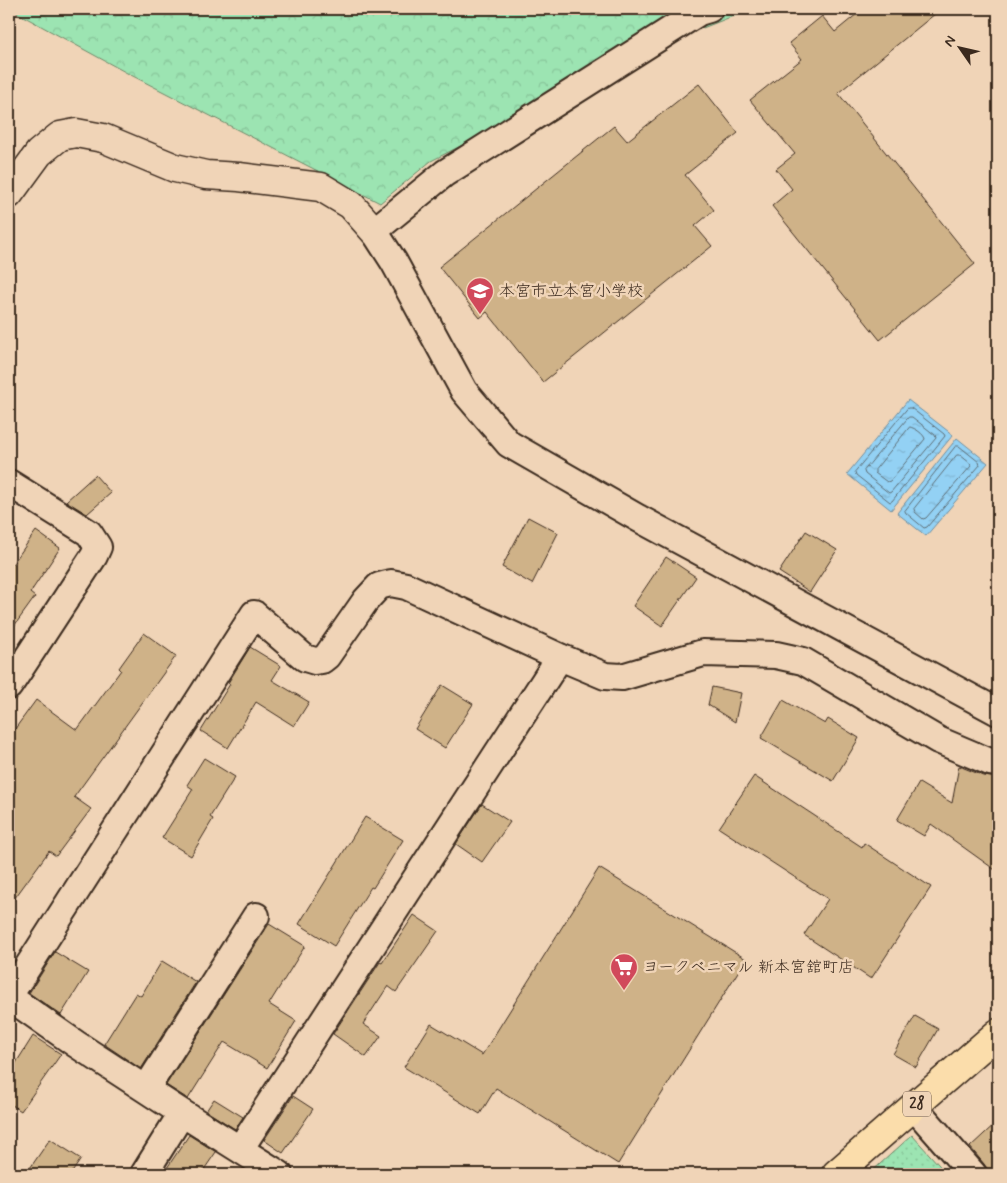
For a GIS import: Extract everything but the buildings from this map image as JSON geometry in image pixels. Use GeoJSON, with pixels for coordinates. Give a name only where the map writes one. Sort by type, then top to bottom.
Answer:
{"type":"FeatureCollection","features":[{"type":"Feature","properties":{"kind":"main road","name":"28"},"geometry":{"type":"LineString","coordinates":[[836,1174],[998,1033]]}},
{"type":"Feature","properties":{"kind":"street"},"geometry":{"type":"LineString","coordinates":[[374,231],[444,173],[699,12],[709,9]]}},
{"type":"Feature","properties":{"kind":"street"},"geometry":{"type":"LineString","coordinates":[[9,194],[39,153],[60,136],[76,133],[103,138],[175,168],[198,173],[321,186],[351,205],[374,231],[394,262],[464,392],[509,444],[638,518],[998,712]]}},
{"type":"Feature","properties":{"kind":"street"},"geometry":{"type":"LineString","coordinates":[[9,483],[88,533],[98,547],[9,686]]}},
{"type":"Feature","properties":{"kind":"street"},"geometry":{"type":"LineString","coordinates":[[279,1174],[83,1048],[9,996],[254,614],[305,658],[315,661],[322,660],[327,656],[366,600],[379,586],[391,583],[406,586],[605,676],[622,676],[703,653],[776,655],[803,661],[938,740],[990,762],[998,763]]}},
{"type":"Feature","properties":{"kind":"street"},"geometry":{"type":"LineString","coordinates":[[240,1149],[560,657]]}},
{"type":"Feature","properties":{"kind":"street"},"geometry":{"type":"LineString","coordinates":[[146,1089],[256,916]]}},
{"type":"Feature","properties":{"kind":"street"},"geometry":{"type":"LineString","coordinates":[[914,1107],[973,1174]]}},
{"type":"Feature","properties":{"kind":"street"},"geometry":{"type":"LineString","coordinates":[[144,1174],[182,1113]]}},
{"type":"Feature","properties":{"kind":"green space"},"geometry":{"type":"Polygon","coordinates":[[[10,9],[751,9],[657,46],[431,161],[380,203],[127,73],[10,9]]]}},
{"type":"Feature","properties":{"kind":"green space"},"geometry":{"type":"Polygon","coordinates":[[[912,1135],[947,1174],[869,1174],[912,1135]]]}},
{"type":"Feature","properties":{"kind":"water"},"geometry":{"type":"Polygon","coordinates":[[[908,400],[953,435],[891,510],[847,474],[908,400]]]}},
{"type":"Feature","properties":{"kind":"water"},"geometry":{"type":"Polygon","coordinates":[[[957,438],[988,463],[926,536],[897,513],[957,438]]]}},
{"type":"Feature","properties":{"kind":"place","name":"本宮市立本宮小学校"},"geometry":{"type":"Point","coordinates":[480,315]}},
{"type":"Feature","properties":{"kind":"place","name":"ヨークベニマル 新本宮舘町店"},"geometry":{"type":"Point","coordinates":[624,991]}}]}
